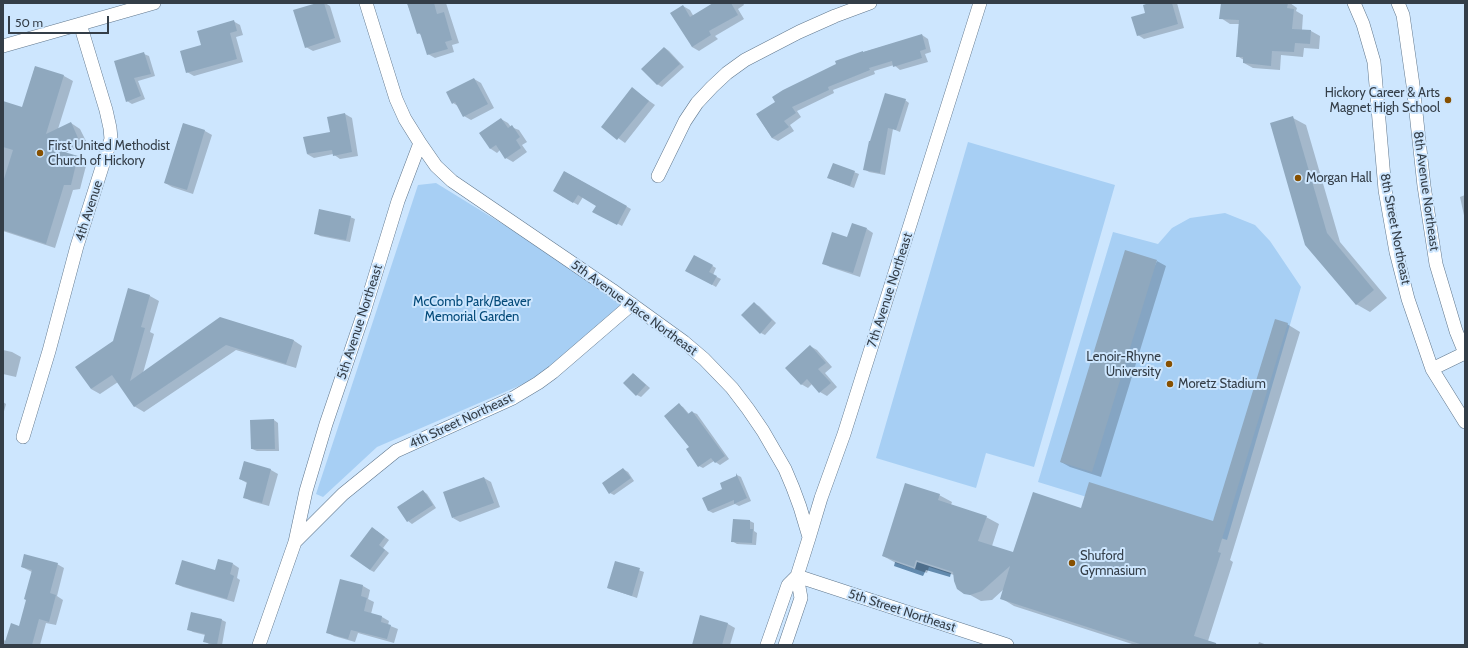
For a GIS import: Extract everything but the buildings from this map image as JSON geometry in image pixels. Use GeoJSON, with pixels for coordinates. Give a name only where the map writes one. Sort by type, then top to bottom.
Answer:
{"type":"FeatureCollection","features":[{"type":"Feature","properties":{"kind":"street"},"geometry":{"type":"LineString","coordinates":[[3,46],[154,3]]}},
{"type":"Feature","properties":{"kind":"street"},"geometry":{"type":"LineString","coordinates":[[366,3],[396,99],[405,119],[420,143]]}},
{"type":"Feature","properties":{"kind":"street"},"geometry":{"type":"LineString","coordinates":[[658,176],[685,121],[697,103],[727,73],[745,60],[799,32],[870,3]]}},
{"type":"Feature","properties":{"kind":"street","name":"7th Avenue Northeast"},"geometry":{"type":"LineString","coordinates":[[767,645],[788,585],[797,576],[846,427],[980,3]]}},
{"type":"Feature","properties":{"kind":"street","name":"8th Street Northeast"},"geometry":{"type":"LineString","coordinates":[[1354,3],[1363,24],[1374,62],[1385,190],[1396,252],[1408,299],[1432,369],[1465,422]]}},
{"type":"Feature","properties":{"kind":"street","name":"8th Avenue Northeast"},"geometry":{"type":"LineString","coordinates":[[1398,3],[1403,15],[1413,85],[1424,186],[1436,264],[1456,331],[1465,353]]}},
{"type":"Feature","properties":{"kind":"street","name":"4th Avenue"},"geometry":{"type":"LineString","coordinates":[[23,437],[49,351],[77,246],[111,138],[106,110],[80,24]]}},
{"type":"Feature","properties":{"kind":"street","name":"5th Avenue Place Northeast"},"geometry":{"type":"LineString","coordinates":[[420,143],[436,166],[452,182],[632,304],[684,342],[704,359],[732,388],[763,431],[785,469],[800,506],[809,538]]}},
{"type":"Feature","properties":{"kind":"street","name":"5th Avenue Northeast"},"geometry":{"type":"LineString","coordinates":[[260,645],[295,542],[306,491],[326,424],[364,312],[398,202],[420,143]]}},
{"type":"Feature","properties":{"kind":"street","name":"4th Street Northeast"},"geometry":{"type":"LineString","coordinates":[[295,542],[343,494],[396,450],[513,398],[538,383],[565,362],[632,304]]}},
{"type":"Feature","properties":{"kind":"street"},"geometry":{"type":"LineString","coordinates":[[1432,369],[1465,353]]}},
{"type":"Feature","properties":{"kind":"street","name":"7th Avenue Northeast"},"geometry":{"type":"LineString","coordinates":[[785,645],[801,598],[797,576]]}},
{"type":"Feature","properties":{"kind":"street","name":"5th Street Northeast"},"geometry":{"type":"LineString","coordinates":[[797,576],[1007,645]]}},
{"type":"Feature","properties":{"kind":"green space"},"geometry":{"type":"Polygon","coordinates":[[[968,142],[1115,185],[1034,467],[986,453],[976,488],[876,458],[968,142]]]}},
{"type":"Feature","properties":{"kind":"green space","name":"McComb Park/Beaver Memorial Garden"},"geometry":{"type":"Polygon","coordinates":[[[436,183],[626,300],[535,379],[377,447],[323,497],[316,494],[418,185],[436,183]]]}},
{"type":"Feature","properties":{"kind":"green space","name":"Moretz Stadium"},"geometry":{"type":"Polygon","coordinates":[[[1225,213],[1255,225],[1270,241],[1301,287],[1227,540],[1038,482],[1113,232],[1158,244],[1172,228],[1190,218],[1225,213]]]}},
{"type":"Feature","properties":{"kind":"shaded area"},"geometry":{"type":"Polygon","coordinates":[[[895,562],[915,569],[917,562],[951,573],[950,577],[926,570],[923,576],[894,566],[895,562]]]}},
{"type":"Feature","properties":{"kind":"place","name":"Hickory Career & Arts Magnet High School"},"geometry":{"type":"Point","coordinates":[1448,100]}},
{"type":"Feature","properties":{"kind":"place","name":"First United Methodist Church of Hickory"},"geometry":{"type":"Point","coordinates":[40,153]}},
{"type":"Feature","properties":{"kind":"place","name":"Morgan Hall"},"geometry":{"type":"Point","coordinates":[1298,178]}},
{"type":"Feature","properties":{"kind":"place","name":"Lenoir-Rhyne University"},"geometry":{"type":"Point","coordinates":[1169,364]}},
{"type":"Feature","properties":{"kind":"place","name":"Moretz Stadium"},"geometry":{"type":"Point","coordinates":[1170,384]}},
{"type":"Feature","properties":{"kind":"place","name":"Shuford Gymnasium"},"geometry":{"type":"Point","coordinates":[1072,563]}}]}
